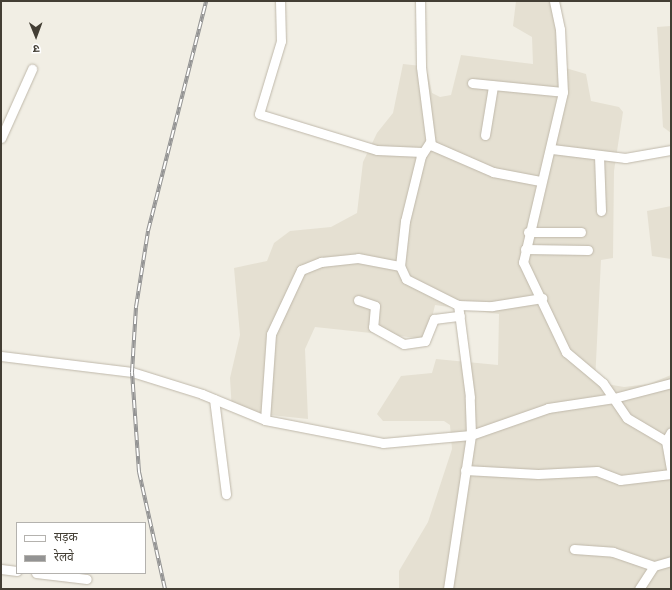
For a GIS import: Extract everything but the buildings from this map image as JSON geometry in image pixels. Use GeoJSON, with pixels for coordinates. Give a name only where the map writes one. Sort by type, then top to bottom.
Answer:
{"type":"FeatureCollection","features":[{"type":"Feature","properties":{"kind":"street"},"geometry":{"type":"LineString","coordinates":[[280,1],[281,41],[259,114],[377,150],[422,152]]}},
{"type":"Feature","properties":{"kind":"street"},"geometry":{"type":"LineString","coordinates":[[420,1],[421,67],[430,142],[439,151],[484,169],[540,181]]}},
{"type":"Feature","properties":{"kind":"street"},"geometry":{"type":"LineString","coordinates":[[554,1],[560,29],[563,92],[552,149],[540,181],[524,248],[525,268],[542,298],[566,352],[595,375],[614,398],[627,418],[666,441]]}},
{"type":"Feature","properties":{"kind":"street"},"geometry":{"type":"LineString","coordinates":[[1,138],[32,69]]}},
{"type":"Feature","properties":{"kind":"street"},"geometry":{"type":"LineString","coordinates":[[472,84],[563,92]]}},
{"type":"Feature","properties":{"kind":"street"},"geometry":{"type":"LineString","coordinates":[[485,135],[493,86]]}},
{"type":"Feature","properties":{"kind":"street"},"geometry":{"type":"LineString","coordinates":[[430,142],[422,152],[405,221],[400,266],[411,283],[458,304],[492,306],[542,298]]}},
{"type":"Feature","properties":{"kind":"street"},"geometry":{"type":"LineString","coordinates":[[552,149],[598,156],[644,157],[671,150]]}},
{"type":"Feature","properties":{"kind":"street"},"geometry":{"type":"LineString","coordinates":[[598,156],[601,211]]}},
{"type":"Feature","properties":{"kind":"street"},"geometry":{"type":"LineString","coordinates":[[528,232],[581,232]]}},
{"type":"Feature","properties":{"kind":"street"},"geometry":{"type":"LineString","coordinates":[[524,248],[588,250]]}},
{"type":"Feature","properties":{"kind":"street"},"geometry":{"type":"LineString","coordinates":[[265,420],[271,334],[301,270],[321,262],[358,258],[400,266]]}},
{"type":"Feature","properties":{"kind":"street"},"geometry":{"type":"LineString","coordinates":[[358,300],[375,306],[373,327],[404,344],[425,341],[434,319],[460,316]]}},
{"type":"Feature","properties":{"kind":"street"},"geometry":{"type":"LineString","coordinates":[[448,589],[471,435],[458,304]]}},
{"type":"Feature","properties":{"kind":"street"},"geometry":{"type":"LineString","coordinates":[[1,356],[132,372],[214,399],[265,420],[383,443],[471,435],[548,408],[614,398],[671,383]]}},
{"type":"Feature","properties":{"kind":"street"},"geometry":{"type":"LineString","coordinates":[[214,399],[226,494]]}},
{"type":"Feature","properties":{"kind":"street"},"geometry":{"type":"LineString","coordinates":[[671,432],[666,441],[671,469]]}},
{"type":"Feature","properties":{"kind":"street"},"geometry":{"type":"LineString","coordinates":[[465,470],[538,474],[597,471],[620,480],[671,474]]}},
{"type":"Feature","properties":{"kind":"street"},"geometry":{"type":"LineString","coordinates":[[574,549],[613,552],[654,566],[671,561]]}},
{"type":"Feature","properties":{"kind":"street"},"geometry":{"type":"LineString","coordinates":[[639,589],[654,566]]}},
{"type":"Feature","properties":{"kind":"street"},"geometry":{"type":"LineString","coordinates":[[1,569],[16,571]]}},
{"type":"Feature","properties":{"kind":"street"},"geometry":{"type":"LineString","coordinates":[[44,574],[87,579]]}},
{"type":"Feature","properties":{"kind":"shaded area"},"geometry":{"type":"Polygon","coordinates":[[[516,1],[557,1],[562,67],[586,74],[591,101],[619,107],[623,112],[614,171],[613,258],[601,260],[595,382],[624,387],[649,384],[671,375],[671,589],[399,589],[399,571],[428,522],[452,449],[450,425],[444,421],[383,421],[377,414],[401,376],[432,373],[436,359],[498,365],[499,314],[435,305],[427,339],[315,327],[305,349],[308,419],[232,411],[230,378],[240,335],[234,268],[267,261],[274,243],[290,231],[331,227],[357,213],[363,162],[377,133],[393,113],[403,64],[421,66],[428,74],[432,93],[440,97],[451,95],[461,55],[533,64],[532,37],[513,26],[516,1]]]}},
{"type":"Feature","properties":{"kind":"shaded area"},"geometry":{"type":"Polygon","coordinates":[[[671,26],[671,133],[663,127],[657,27],[671,26]]]}},
{"type":"Feature","properties":{"kind":"shaded area"},"geometry":{"type":"Polygon","coordinates":[[[671,206],[671,259],[652,256],[647,211],[671,206]]]}},
{"type":"Feature","properties":{"kind":"railway"},"geometry":{"type":"LineString","coordinates":[[165,589],[139,472],[132,372],[136,307],[148,231],[206,1]]}}]}
